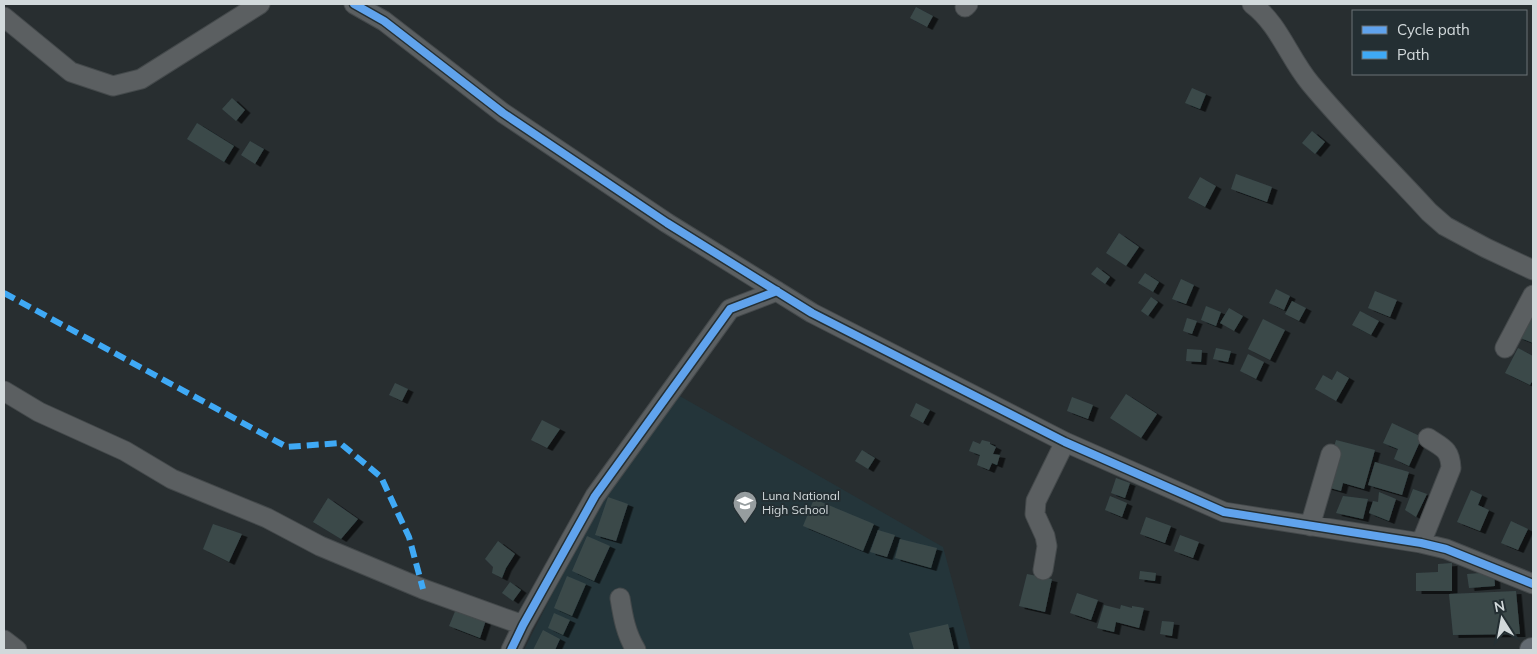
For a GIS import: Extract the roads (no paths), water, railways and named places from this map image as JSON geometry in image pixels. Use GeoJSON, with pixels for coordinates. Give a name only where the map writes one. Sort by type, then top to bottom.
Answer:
{"type":"FeatureCollection","features":[{"type":"Feature","properties":{"kind":"street"},"geometry":{"type":"LineString","coordinates":[[4,17],[71,72],[114,86],[141,79],[260,4]]}},
{"type":"Feature","properties":{"kind":"street"},"geometry":{"type":"LineString","coordinates":[[354,4],[384,21],[503,113],[667,224],[812,313],[1065,442],[1224,512],[1421,543],[1446,550],[1533,584]]}},
{"type":"Feature","properties":{"kind":"street"},"geometry":{"type":"LineString","coordinates":[[1252,4],[1270,20],[1308,81],[1336,114],[1429,212],[1445,226],[1533,270]]}},
{"type":"Feature","properties":{"kind":"street"},"geometry":{"type":"LineString","coordinates":[[511,650],[595,496],[730,309],[777,291]]}},
{"type":"Feature","properties":{"kind":"street"},"geometry":{"type":"LineString","coordinates":[[1505,348],[1533,295]]}},
{"type":"Feature","properties":{"kind":"street"},"geometry":{"type":"LineString","coordinates":[[4,391],[39,412],[125,451],[172,479],[267,518],[320,546],[416,586],[523,625]]}},
{"type":"Feature","properties":{"kind":"street"},"geometry":{"type":"LineString","coordinates":[[1421,543],[1451,468],[1447,451],[1428,438]]}},
{"type":"Feature","properties":{"kind":"street"},"geometry":{"type":"LineString","coordinates":[[1043,570],[1047,546],[1045,536],[1035,514],[1036,501],[1065,442]]}},
{"type":"Feature","properties":{"kind":"street"},"geometry":{"type":"LineString","coordinates":[[1310,526],[1331,454]]}},
{"type":"Feature","properties":{"kind":"street"},"geometry":{"type":"LineString","coordinates":[[620,598],[624,624],[636,650]]}},
{"type":"Feature","properties":{"kind":"street"},"geometry":{"type":"LineString","coordinates":[[4,640],[17,650]]}},
{"type":"Feature","properties":{"kind":"place","name":"Luna National High School"},"geometry":{"type":"Point","coordinates":[745,524]}}]}
